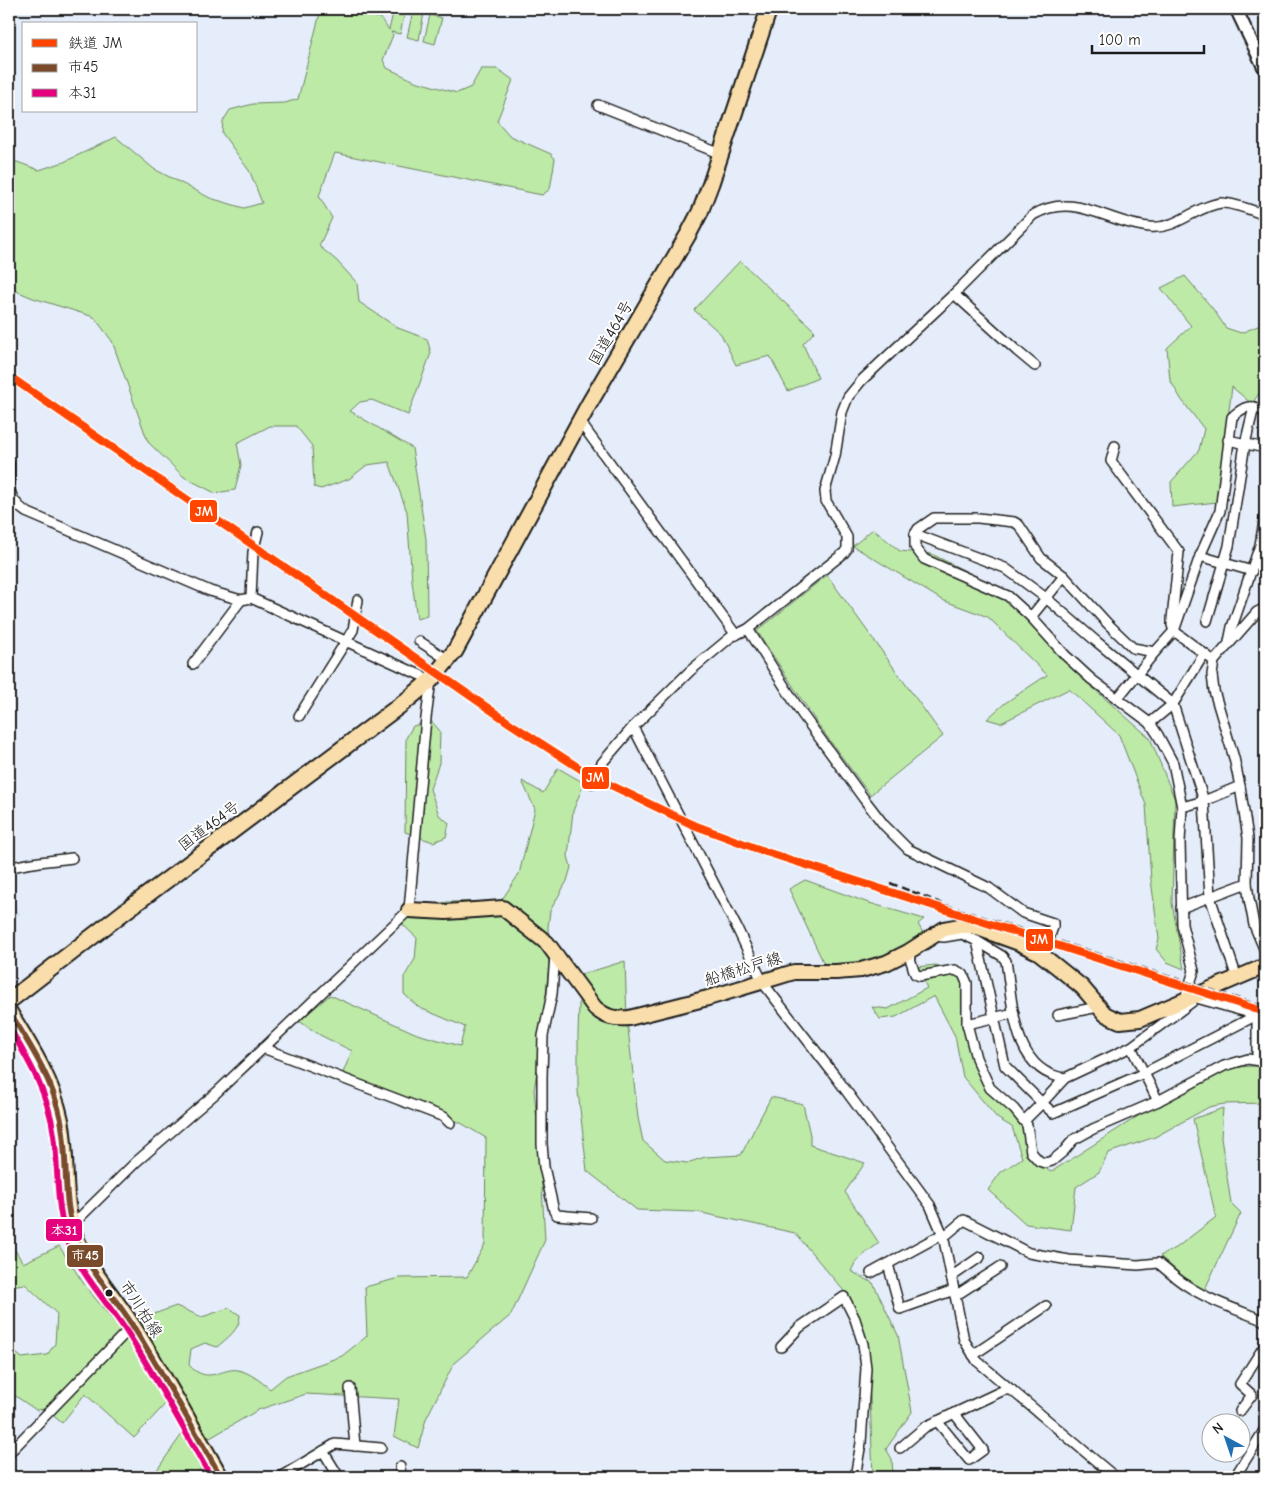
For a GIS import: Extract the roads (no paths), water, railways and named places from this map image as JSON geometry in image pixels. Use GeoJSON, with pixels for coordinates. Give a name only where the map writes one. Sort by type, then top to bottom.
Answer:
{"type":"FeatureCollection","features":[{"type":"Feature","properties":{"kind":"highway","name":"国道464号"},"geometry":{"type":"LineString","coordinates":[[9,1001],[431,680],[448,660],[467,629],[580,422],[700,212],[769,9]]}},
{"type":"Feature","properties":{"kind":"main road","name":"船橋松戸線"},"geometry":{"type":"LineString","coordinates":[[409,910],[446,912],[503,908],[547,944],[595,1008],[608,1017],[617,1019],[629,1018],[763,983],[794,972],[861,970],[886,963],[950,927],[972,926],[1038,952],[1082,988],[1111,1018],[1120,1021],[1140,1019],[1265,966]]}},
{"type":"Feature","properties":{"kind":"main road","name":"市川柏線"},"geometry":{"type":"LineString","coordinates":[[9,1011],[32,1050],[55,1098],[61,1120],[67,1196],[72,1225],[86,1258],[133,1325],[221,1477]]}},
{"type":"Feature","properties":{"kind":"street"},"geometry":{"type":"LineString","coordinates":[[1236,9],[1265,70]]}},
{"type":"Feature","properties":{"kind":"street"},"geometry":{"type":"LineString","coordinates":[[598,105],[721,154]]}},
{"type":"Feature","properties":{"kind":"street"},"geometry":{"type":"LineString","coordinates":[[592,783],[602,763],[633,727],[690,671],[730,637],[748,629],[820,574],[847,549],[847,537],[826,501],[824,491],[831,475],[844,406],[848,397],[862,380],[954,294],[1023,224],[1040,211],[1056,205],[1076,206],[1143,227],[1152,228],[1166,227],[1220,203],[1234,205],[1265,215]]}},
{"type":"Feature","properties":{"kind":"street"},"geometry":{"type":"LineString","coordinates":[[954,294],[1035,366]]}},
{"type":"Feature","properties":{"kind":"street"},"geometry":{"type":"LineString","coordinates":[[1207,621],[1229,546],[1245,444],[1254,407]]}},
{"type":"Feature","properties":{"kind":"street"},"geometry":{"type":"LineString","coordinates":[[1117,699],[1174,630],[1200,556],[1220,511],[1232,418],[1242,408],[1259,408],[1265,413]]}},
{"type":"Feature","properties":{"kind":"street"},"geometry":{"type":"LineString","coordinates":[[580,422],[736,635]]}},
{"type":"Feature","properties":{"kind":"street"},"geometry":{"type":"LineString","coordinates":[[1228,440],[1265,448]]}},
{"type":"Feature","properties":{"kind":"street"},"geometry":{"type":"LineString","coordinates":[[1114,446],[1111,461],[1179,552],[1172,619],[1174,630],[1214,661]]}},
{"type":"Feature","properties":{"kind":"street"},"geometry":{"type":"LineString","coordinates":[[9,464],[9,487],[12,497],[17,506],[26,512],[210,591],[241,600],[251,598],[431,680],[409,910],[216,1092],[136,1162],[72,1225]]}},
{"type":"Feature","properties":{"kind":"street"},"geometry":{"type":"LineString","coordinates":[[1229,643],[1232,627],[1260,545],[1265,515]]}},
{"type":"Feature","properties":{"kind":"street"},"geometry":{"type":"LineString","coordinates":[[1024,1121],[1065,1078],[1131,1047],[1191,998],[1194,971],[1182,925],[1181,908],[1180,842],[1182,808],[1172,763],[1150,723],[1117,699],[1065,655],[1031,617],[1008,596],[924,559],[915,547],[915,534],[918,529],[934,518],[978,518],[1014,522],[1019,525],[1041,558],[1064,576],[1133,648],[1155,652]]}},
{"type":"Feature","properties":{"kind":"street"},"geometry":{"type":"LineString","coordinates":[[251,598],[254,552],[258,532]]}},
{"type":"Feature","properties":{"kind":"street"},"geometry":{"type":"LineString","coordinates":[[915,534],[1005,568],[1046,598],[1173,704],[1204,801],[1210,897],[1237,978]]}},
{"type":"Feature","properties":{"kind":"street"},"geometry":{"type":"LineString","coordinates":[[1200,556],[1252,570]]}},
{"type":"Feature","properties":{"kind":"street"},"geometry":{"type":"LineString","coordinates":[[1031,617],[1064,576]]}},
{"type":"Feature","properties":{"kind":"street"},"geometry":{"type":"LineString","coordinates":[[193,664],[241,600]]}},
{"type":"Feature","properties":{"kind":"street"},"geometry":{"type":"LineString","coordinates":[[299,716],[353,630],[358,600]]}},
{"type":"Feature","properties":{"kind":"street"},"geometry":{"type":"LineString","coordinates":[[1265,608],[1258,612],[1214,661],[1212,675],[1214,691],[1234,758],[1240,786],[1248,838],[1247,883],[1254,925],[1265,951]]}},
{"type":"Feature","properties":{"kind":"street"},"geometry":{"type":"LineString","coordinates":[[748,629],[802,714],[884,824],[908,849],[989,888],[1024,913],[1053,922],[1046,947],[1056,966]]}},
{"type":"Feature","properties":{"kind":"street"},"geometry":{"type":"LineString","coordinates":[[419,641],[448,660]]}},
{"type":"Feature","properties":{"kind":"street"},"geometry":{"type":"LineString","coordinates":[[1150,723],[1173,704],[1204,654]]}},
{"type":"Feature","properties":{"kind":"street"},"geometry":{"type":"LineString","coordinates":[[633,727],[737,928],[763,983],[836,1077],[930,1205],[943,1235],[964,1340],[973,1355],[977,1361],[1115,1477]]}},
{"type":"Feature","properties":{"kind":"street"},"geometry":{"type":"LineString","coordinates":[[1182,808],[1240,786]]}},
{"type":"Feature","properties":{"kind":"street"},"geometry":{"type":"LineString","coordinates":[[9,868],[22,864],[72,858]]}},
{"type":"Feature","properties":{"kind":"street"},"geometry":{"type":"LineString","coordinates":[[1181,908],[1247,883]]}},
{"type":"Feature","properties":{"kind":"street"},"geometry":{"type":"LineString","coordinates":[[934,936],[944,937],[962,934],[1002,956],[1006,961],[1014,1014],[1025,1051],[1034,1064],[1047,1074],[1065,1078]]}},
{"type":"Feature","properties":{"kind":"street"},"geometry":{"type":"LineString","coordinates":[[977,941],[1005,1066],[1053,1113],[1144,1073],[1257,1015]]}},
{"type":"Feature","properties":{"kind":"street"},"geometry":{"type":"LineString","coordinates":[[908,952],[915,974],[920,976],[955,970],[963,974],[967,983],[967,1024],[976,1058],[990,1088],[1027,1125],[1031,1152],[1039,1161],[1045,1163],[1052,1161],[1073,1140],[1158,1101],[1224,1066],[1248,1059],[1261,1061],[1257,1015]]}},
{"type":"Feature","properties":{"kind":"street"},"geometry":{"type":"LineString","coordinates":[[555,954],[552,994],[543,1036],[542,1144],[544,1167],[554,1211],[557,1215],[590,1218]]}},
{"type":"Feature","properties":{"kind":"street"},"geometry":{"type":"LineString","coordinates":[[1191,998],[1257,1015]]}},
{"type":"Feature","properties":{"kind":"street"},"geometry":{"type":"LineString","coordinates":[[1058,1015],[1098,1006]]}},
{"type":"Feature","properties":{"kind":"street"},"geometry":{"type":"LineString","coordinates":[[967,1024],[1014,1014]]}},
{"type":"Feature","properties":{"kind":"street"},"geometry":{"type":"LineString","coordinates":[[1131,1047],[1158,1101]]}},
{"type":"Feature","properties":{"kind":"street"},"geometry":{"type":"LineString","coordinates":[[263,1048],[444,1117],[450,1123]]}},
{"type":"Feature","properties":{"kind":"street"},"geometry":{"type":"LineString","coordinates":[[871,1273],[943,1235],[964,1220],[1029,1253],[1069,1260],[1138,1265],[1158,1263],[1198,1293],[1265,1321]]}},
{"type":"Feature","properties":{"kind":"street"},"geometry":{"type":"LineString","coordinates":[[951,1277],[980,1257]]}},
{"type":"Feature","properties":{"kind":"street"},"geometry":{"type":"LineString","coordinates":[[888,1264],[900,1309],[954,1293],[1000,1266]]}},
{"type":"Feature","properties":{"kind":"street"},"geometry":{"type":"LineString","coordinates":[[781,1347],[800,1327],[844,1297],[856,1320],[863,1344],[866,1368],[861,1443],[855,1477]]}},
{"type":"Feature","properties":{"kind":"street"},"geometry":{"type":"LineString","coordinates":[[973,1355],[1046,1306]]}},
{"type":"Feature","properties":{"kind":"street"},"geometry":{"type":"LineString","coordinates":[[9,1452],[133,1325]]}},
{"type":"Feature","properties":{"kind":"street"},"geometry":{"type":"LineString","coordinates":[[1240,1412],[1252,1395],[1240,1384],[1265,1345]]}},
{"type":"Feature","properties":{"kind":"street"},"geometry":{"type":"LineString","coordinates":[[350,1388],[355,1446]]}},
{"type":"Feature","properties":{"kind":"street"},"geometry":{"type":"LineString","coordinates":[[900,1448],[925,1427],[1004,1390],[1012,1390]]}},
{"type":"Feature","properties":{"kind":"street"},"geometry":{"type":"LineString","coordinates":[[937,1421],[969,1460],[983,1450],[954,1413]]}},
{"type":"Feature","properties":{"kind":"street"},"geometry":{"type":"LineString","coordinates":[[1234,1477],[1265,1429]]}},
{"type":"Feature","properties":{"kind":"street"},"geometry":{"type":"LineString","coordinates":[[280,1477],[335,1444],[381,1448]]}},
{"type":"Feature","properties":{"kind":"street"},"geometry":{"type":"LineString","coordinates":[[323,1451],[338,1477]]}},
{"type":"Feature","properties":{"kind":"street"},"geometry":{"type":"LineString","coordinates":[[400,1467],[401,1477]]}},
{"type":"Feature","properties":{"kind":"railway"},"geometry":{"type":"LineString","coordinates":[[890,883],[946,905],[1265,1007]]}},
{"type":"Feature","properties":{"kind":"railway"},"geometry":{"type":"LineString","coordinates":[[885,891],[912,898]]}},
{"type":"Feature","properties":{"kind":"rail line","name":"JM"},"geometry":{"type":"LineString","coordinates":[[9,376],[511,724],[590,775],[691,824],[766,852],[1265,1012]]}}]}
